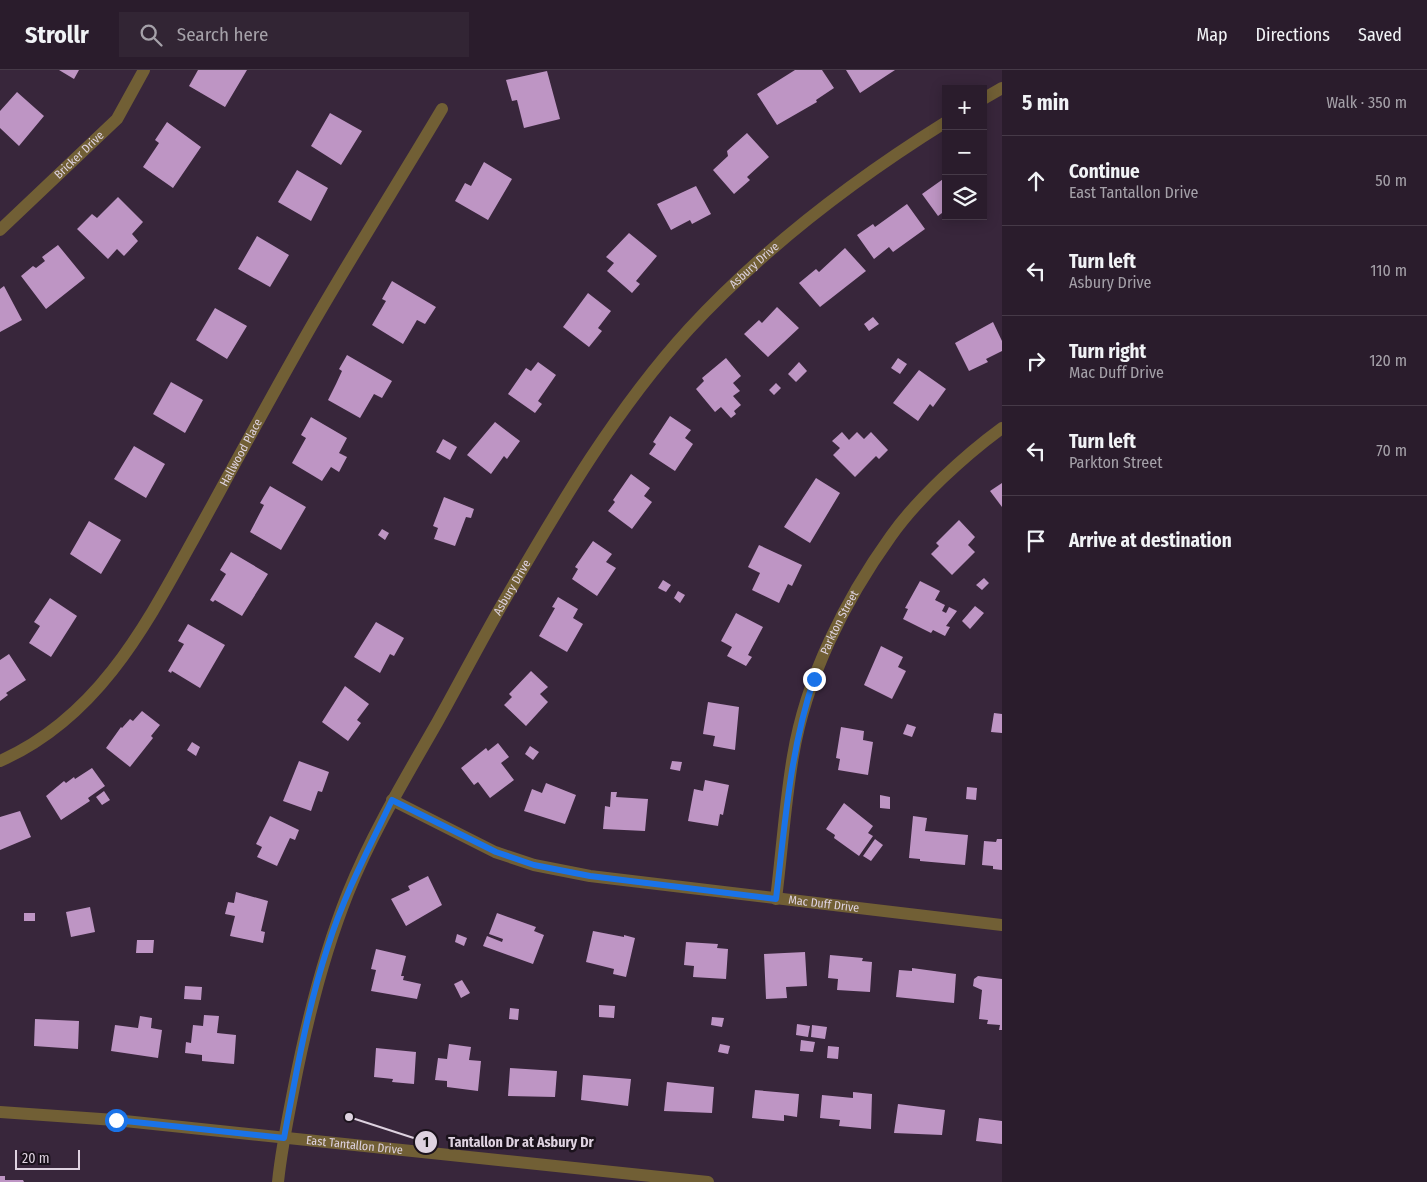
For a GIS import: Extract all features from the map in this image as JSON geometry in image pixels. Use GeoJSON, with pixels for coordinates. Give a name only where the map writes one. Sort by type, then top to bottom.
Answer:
{"type":"FeatureCollection","features":[{"type":"Feature","properties":{"kind":"street","name":"Bricker Drive"},"geometry":{"type":"LineString","coordinates":[[0,230],[117,119],[144,70]]}},
{"type":"Feature","properties":{"kind":"street"},"geometry":{"type":"LineString","coordinates":[[987,97],[1002,88]]}},
{"type":"Feature","properties":{"kind":"street","name":"Hallwood Place"},"geometry":{"type":"LineString","coordinates":[[0,761],[49,732],[85,704],[120,662],[149,619],[309,331],[442,109]]}},
{"type":"Feature","properties":{"kind":"street","name":"Asbury Drive"},"geometry":{"type":"LineString","coordinates":[[278,1182],[284,1138],[306,1024],[328,946],[348,890],[392,800],[440,718],[479,644],[598,446],[662,359],[727,292],[798,227],[903,149],[942,125]]}},
{"type":"Feature","properties":{"kind":"street","name":"Parkton Street"},"geometry":{"type":"LineString","coordinates":[[776,899],[793,755],[803,713],[834,631],[891,535],[952,471],[1002,428]]}},
{"type":"Feature","properties":{"kind":"street","name":"Mac Duff Drive"},"geometry":{"type":"LineString","coordinates":[[392,800],[496,852],[534,865],[590,876],[1002,925]]}},
{"type":"Feature","properties":{"kind":"street","name":"East Tantallon Drive"},"geometry":{"type":"LineString","coordinates":[[0,1112],[116,1120],[639,1178],[708,1182]]}},
{"type":"Feature","properties":{"kind":"building"},"geometry":{"type":"Polygon","coordinates":[[[59,70],[79,70],[74,79],[59,70]]]}},
{"type":"Feature","properties":{"kind":"building"},"geometry":{"type":"Polygon","coordinates":[[[198,70],[247,70],[225,107],[189,86],[198,70]]]}},
{"type":"Feature","properties":{"kind":"building"},"geometry":{"type":"Polygon","coordinates":[[[795,70],[822,70],[834,88],[816,100],[817,102],[777,125],[757,94],[795,70]]]}},
{"type":"Feature","properties":{"kind":"building"},"geometry":{"type":"Polygon","coordinates":[[[846,70],[895,70],[860,93],[846,70]]]}},
{"type":"Feature","properties":{"kind":"building"},"geometry":{"type":"Polygon","coordinates":[[[547,71],[560,119],[524,128],[517,100],[512,101],[506,80],[547,71]]]}},
{"type":"Feature","properties":{"kind":"building"},"geometry":{"type":"Polygon","coordinates":[[[17,92],[44,116],[19,146],[0,128],[0,111],[17,92]]]}},
{"type":"Feature","properties":{"kind":"building"},"geometry":{"type":"Polygon","coordinates":[[[330,113],[362,131],[341,165],[311,146],[330,113]]]}},
{"type":"Feature","properties":{"kind":"building"},"geometry":{"type":"Polygon","coordinates":[[[167,122],[201,147],[173,188],[143,167],[159,143],[155,140],[167,122]]]}},
{"type":"Feature","properties":{"kind":"building"},"geometry":{"type":"Polygon","coordinates":[[[747,133],[769,157],[747,177],[750,180],[734,194],[713,170],[728,156],[727,151],[747,133]]]}},
{"type":"Feature","properties":{"kind":"building"},"geometry":{"type":"Polygon","coordinates":[[[484,162],[512,179],[488,220],[455,201],[465,183],[471,186],[484,162]]]}},
{"type":"Feature","properties":{"kind":"building"},"geometry":{"type":"Polygon","coordinates":[[[297,170],[328,188],[311,221],[278,202],[297,170]]]}},
{"type":"Feature","properties":{"kind":"building"},"geometry":{"type":"Polygon","coordinates":[[[942,180],[942,213],[938,216],[922,194],[942,180]]]}},
{"type":"Feature","properties":{"kind":"building"},"geometry":{"type":"Polygon","coordinates":[[[696,186],[711,214],[692,224],[690,220],[671,230],[657,204],[696,186]]]}},
{"type":"Feature","properties":{"kind":"building"},"geometry":{"type":"Polygon","coordinates":[[[118,197],[143,222],[132,234],[138,241],[124,256],[117,249],[108,259],[77,229],[92,214],[97,218],[118,197]]]}},
{"type":"Feature","properties":{"kind":"building"},"geometry":{"type":"Polygon","coordinates":[[[907,204],[925,229],[893,252],[889,247],[874,259],[857,235],[873,224],[875,227],[907,204]]]}},
{"type":"Feature","properties":{"kind":"building"},"geometry":{"type":"Polygon","coordinates":[[[629,233],[657,256],[636,281],[640,284],[632,293],[607,271],[614,263],[606,257],[629,233]]]}},
{"type":"Feature","properties":{"kind":"building"},"geometry":{"type":"Polygon","coordinates":[[[257,236],[289,255],[270,287],[238,269],[257,236]]]}},
{"type":"Feature","properties":{"kind":"building"},"geometry":{"type":"Polygon","coordinates":[[[58,245],[85,278],[46,309],[21,276],[33,266],[36,268],[45,261],[42,257],[58,245]]]}},
{"type":"Feature","properties":{"kind":"building"},"geometry":{"type":"Polygon","coordinates":[[[845,248],[866,271],[820,307],[799,283],[816,269],[819,272],[845,248]]]}},
{"type":"Feature","properties":{"kind":"building"},"geometry":{"type":"Polygon","coordinates":[[[392,281],[436,307],[425,324],[417,320],[403,344],[372,325],[386,301],[382,299],[392,281]]]}},
{"type":"Feature","properties":{"kind":"building"},"geometry":{"type":"Polygon","coordinates":[[[4,286],[22,320],[0,332],[0,289],[4,286]]]}},
{"type":"Feature","properties":{"kind":"building"},"geometry":{"type":"Polygon","coordinates":[[[588,293],[611,311],[598,328],[602,331],[589,347],[563,327],[588,293]]]}},
{"type":"Feature","properties":{"kind":"building"},"geometry":{"type":"Polygon","coordinates":[[[777,307],[799,328],[768,357],[744,334],[759,320],[762,323],[777,307]]]}},
{"type":"Feature","properties":{"kind":"building"},"geometry":{"type":"Polygon","coordinates":[[[215,308],[247,326],[227,359],[196,340],[215,308]]]}},
{"type":"Feature","properties":{"kind":"building"},"geometry":{"type":"Polygon","coordinates":[[[873,317],[879,324],[869,331],[864,324],[873,317]]]}},
{"type":"Feature","properties":{"kind":"building"},"geometry":{"type":"Polygon","coordinates":[[[993,322],[1002,341],[1002,351],[986,359],[988,362],[969,371],[955,343],[993,322]]]}},
{"type":"Feature","properties":{"kind":"building"},"geometry":{"type":"Polygon","coordinates":[[[347,355],[392,381],[382,398],[374,394],[360,418],[328,400],[342,371],[339,369],[347,355]]]}},
{"type":"Feature","properties":{"kind":"building"},"geometry":{"type":"Polygon","coordinates":[[[726,358],[741,376],[733,383],[740,391],[733,396],[741,405],[734,411],[736,414],[731,418],[721,407],[715,412],[696,389],[704,381],[702,378],[726,358]]]}},
{"type":"Feature","properties":{"kind":"building"},"geometry":{"type":"Polygon","coordinates":[[[898,358],[907,364],[900,374],[891,368],[898,358]]]}},
{"type":"Feature","properties":{"kind":"building"},"geometry":{"type":"Polygon","coordinates":[[[538,362],[556,375],[538,401],[542,404],[535,413],[508,394],[526,368],[531,371],[538,362]]]}},
{"type":"Feature","properties":{"kind":"building"},"geometry":{"type":"Polygon","coordinates":[[[799,362],[807,371],[796,382],[788,374],[799,362]]]}},
{"type":"Feature","properties":{"kind":"building"},"geometry":{"type":"Polygon","coordinates":[[[919,370],[946,389],[933,407],[930,404],[918,421],[893,403],[919,370]]]}},
{"type":"Feature","properties":{"kind":"building"},"geometry":{"type":"Polygon","coordinates":[[[171,382],[203,400],[185,433],[153,414],[171,382]]]}},
{"type":"Feature","properties":{"kind":"building"},"geometry":{"type":"Polygon","coordinates":[[[776,383],[781,388],[774,395],[769,390],[776,383]]]}},
{"type":"Feature","properties":{"kind":"building"},"geometry":{"type":"Polygon","coordinates":[[[670,416],[691,430],[685,438],[693,444],[675,471],[649,454],[656,444],[653,442],[670,416]]]}},
{"type":"Feature","properties":{"kind":"building"},"geometry":{"type":"Polygon","coordinates":[[[311,417],[347,438],[339,453],[347,457],[339,472],[331,467],[322,481],[292,463],[306,438],[301,435],[311,417]]]}},
{"type":"Feature","properties":{"kind":"building"},"geometry":{"type":"Polygon","coordinates":[[[495,422],[520,441],[507,459],[504,456],[491,474],[467,455],[495,422]]]}},
{"type":"Feature","properties":{"kind":"building"},"geometry":{"type":"Polygon","coordinates":[[[842,432],[849,440],[857,432],[864,439],[871,432],[888,450],[879,459],[876,456],[855,477],[833,455],[840,448],[832,441],[842,432]]]}},
{"type":"Feature","properties":{"kind":"building"},"geometry":{"type":"Polygon","coordinates":[[[443,439],[457,447],[450,460],[436,452],[443,439]]]}},
{"type":"Feature","properties":{"kind":"building"},"geometry":{"type":"Polygon","coordinates":[[[134,446],[165,464],[146,498],[114,479],[134,446]]]}},
{"type":"Feature","properties":{"kind":"building"},"geometry":{"type":"Polygon","coordinates":[[[631,474],[650,488],[644,496],[652,502],[632,529],[608,511],[615,502],[613,500],[631,474]]]}},
{"type":"Feature","properties":{"kind":"building"},"geometry":{"type":"Polygon","coordinates":[[[816,478],[840,493],[810,543],[784,527],[816,478]]]}},
{"type":"Feature","properties":{"kind":"building"},"geometry":{"type":"Polygon","coordinates":[[[1002,483],[1002,507],[990,491],[1002,483]]]}},
{"type":"Feature","properties":{"kind":"building"},"geometry":{"type":"Polygon","coordinates":[[[270,486],[306,507],[281,550],[250,532],[264,505],[260,503],[270,486]]]}},
{"type":"Feature","properties":{"kind":"building"},"geometry":{"type":"Polygon","coordinates":[[[444,497],[474,509],[471,518],[466,517],[455,546],[434,539],[438,528],[433,526],[444,497]]]}},
{"type":"Feature","properties":{"kind":"building"},"geometry":{"type":"Polygon","coordinates":[[[959,520],[975,537],[968,545],[975,552],[952,575],[931,554],[939,546],[936,543],[959,520]]]}},
{"type":"Feature","properties":{"kind":"building"},"geometry":{"type":"Polygon","coordinates":[[[89,521],[121,540],[101,574],[70,554],[89,521]]]}},
{"type":"Feature","properties":{"kind":"building"},"geometry":{"type":"Polygon","coordinates":[[[382,529],[389,533],[385,540],[378,535],[382,529]]]}},
{"type":"Feature","properties":{"kind":"building"},"geometry":{"type":"Polygon","coordinates":[[[593,541],[612,554],[606,562],[616,568],[597,596],[572,579],[578,569],[575,567],[593,541]]]}},
{"type":"Feature","properties":{"kind":"building"},"geometry":{"type":"Polygon","coordinates":[[[759,545],[802,565],[792,586],[788,584],[779,603],[752,590],[760,573],[748,567],[759,545]]]}},
{"type":"Feature","properties":{"kind":"building"},"geometry":{"type":"Polygon","coordinates":[[[231,552],[268,574],[242,616],[215,600],[213,602],[210,600],[226,574],[220,570],[231,552]]]}},
{"type":"Feature","properties":{"kind":"building"},"geometry":{"type":"Polygon","coordinates":[[[984,578],[989,583],[982,590],[976,585],[984,578]]]}},
{"type":"Feature","properties":{"kind":"building"},"geometry":{"type":"Polygon","coordinates":[[[663,580],[671,585],[666,592],[658,588],[663,580]]]}},
{"type":"Feature","properties":{"kind":"building"},"geometry":{"type":"Polygon","coordinates":[[[920,581],[940,591],[935,600],[945,605],[942,611],[946,613],[949,607],[957,611],[946,626],[950,627],[945,636],[933,630],[931,633],[903,619],[908,609],[905,608],[920,581]]]}},
{"type":"Feature","properties":{"kind":"building"},"geometry":{"type":"Polygon","coordinates":[[[678,591],[685,595],[680,603],[674,598],[678,591]]]}},
{"type":"Feature","properties":{"kind":"building"},"geometry":{"type":"Polygon","coordinates":[[[558,597],[578,609],[573,618],[583,624],[567,652],[539,636],[555,608],[552,607],[558,597]]]}},
{"type":"Feature","properties":{"kind":"building"},"geometry":{"type":"Polygon","coordinates":[[[50,598],[77,616],[51,657],[29,643],[40,626],[34,622],[50,598]]]}},
{"type":"Feature","properties":{"kind":"building"},"geometry":{"type":"Polygon","coordinates":[[[975,606],[984,613],[970,629],[962,621],[975,606]]]}},
{"type":"Feature","properties":{"kind":"building"},"geometry":{"type":"Polygon","coordinates":[[[736,613],[763,627],[748,655],[752,657],[746,666],[727,656],[732,647],[721,641],[736,613]]]}},
{"type":"Feature","properties":{"kind":"building"},"geometry":{"type":"Polygon","coordinates":[[[376,622],[404,638],[394,656],[390,654],[380,673],[354,657],[376,622]]]}},
{"type":"Feature","properties":{"kind":"building"},"geometry":{"type":"Polygon","coordinates":[[[188,624],[225,645],[200,688],[172,671],[171,673],[168,671],[184,644],[178,641],[188,624]]]}},
{"type":"Feature","properties":{"kind":"building"},"geometry":{"type":"Polygon","coordinates":[[[881,646],[903,657],[898,667],[906,671],[892,699],[864,685],[881,646]]]}},
{"type":"Feature","properties":{"kind":"building"},"geometry":{"type":"Polygon","coordinates":[[[9,654],[26,680],[6,693],[8,695],[0,701],[0,660],[9,654]]]}},
{"type":"Feature","properties":{"kind":"building"},"geometry":{"type":"Polygon","coordinates":[[[531,671],[548,687],[540,694],[548,702],[526,726],[504,705],[512,697],[509,694],[531,671]]]}},
{"type":"Feature","properties":{"kind":"building"},"geometry":{"type":"Polygon","coordinates":[[[345,686],[369,704],[357,720],[361,723],[348,741],[322,722],[345,686]]]}},
{"type":"Feature","properties":{"kind":"building"},"geometry":{"type":"Polygon","coordinates":[[[708,702],[739,707],[735,750],[713,746],[715,736],[703,734],[708,702]]]}},
{"type":"Feature","properties":{"kind":"building"},"geometry":{"type":"Polygon","coordinates":[[[142,711],[160,725],[151,736],[153,738],[130,767],[106,748],[121,727],[130,719],[133,721],[142,711]]]}},
{"type":"Feature","properties":{"kind":"building"},"geometry":{"type":"Polygon","coordinates":[[[994,713],[1002,714],[1002,733],[991,732],[994,713]]]}},
{"type":"Feature","properties":{"kind":"building"},"geometry":{"type":"Polygon","coordinates":[[[907,724],[916,727],[912,737],[903,734],[907,724]]]}},
{"type":"Feature","properties":{"kind":"building"},"geometry":{"type":"Polygon","coordinates":[[[841,727],[864,731],[863,740],[873,742],[868,775],[838,770],[840,759],[836,758],[841,727]]]}},
{"type":"Feature","properties":{"kind":"building"},"geometry":{"type":"Polygon","coordinates":[[[192,742],[200,747],[196,756],[187,750],[192,742]]]}},
{"type":"Feature","properties":{"kind":"building"},"geometry":{"type":"Polygon","coordinates":[[[498,743],[509,757],[501,763],[514,780],[490,798],[478,782],[474,785],[461,768],[486,748],[488,751],[498,743]]]}},
{"type":"Feature","properties":{"kind":"building"},"geometry":{"type":"Polygon","coordinates":[[[530,746],[539,752],[533,760],[525,754],[530,746]]]}},
{"type":"Feature","properties":{"kind":"building"},"geometry":{"type":"Polygon","coordinates":[[[299,761],[329,772],[322,792],[318,791],[311,811],[283,801],[299,761]]]}},
{"type":"Feature","properties":{"kind":"building"},"geometry":{"type":"Polygon","coordinates":[[[672,761],[682,762],[680,771],[670,769],[672,761]]]}},
{"type":"Feature","properties":{"kind":"building"},"geometry":{"type":"Polygon","coordinates":[[[92,768],[105,786],[88,798],[90,801],[61,820],[46,796],[64,781],[66,783],[74,777],[75,779],[92,768]]]}},
{"type":"Feature","properties":{"kind":"building"},"geometry":{"type":"Polygon","coordinates":[[[705,780],[729,785],[723,815],[720,814],[718,826],[688,821],[694,789],[703,791],[705,780]]]}},
{"type":"Feature","properties":{"kind":"building"},"geometry":{"type":"Polygon","coordinates":[[[546,783],[576,795],[565,824],[524,811],[532,789],[542,793],[546,783]]]}},
{"type":"Feature","properties":{"kind":"building"},"geometry":{"type":"Polygon","coordinates":[[[967,787],[977,788],[976,800],[966,799],[967,787]]]}},
{"type":"Feature","properties":{"kind":"building"},"geometry":{"type":"Polygon","coordinates":[[[104,791],[110,800],[102,805],[96,797],[104,791]]]}},
{"type":"Feature","properties":{"kind":"building"},"geometry":{"type":"Polygon","coordinates":[[[611,792],[617,792],[616,797],[648,799],[645,831],[603,829],[605,806],[610,807],[611,792]]]}},
{"type":"Feature","properties":{"kind":"building"},"geometry":{"type":"Polygon","coordinates":[[[880,795],[890,797],[890,809],[880,808],[880,795]]]}},
{"type":"Feature","properties":{"kind":"building"},"geometry":{"type":"Polygon","coordinates":[[[844,803],[873,826],[868,833],[873,836],[859,856],[834,838],[835,835],[826,829],[844,803]]]}},
{"type":"Feature","properties":{"kind":"building"},"geometry":{"type":"Polygon","coordinates":[[[20,811],[31,837],[0,850],[0,817],[20,811]]]}},
{"type":"Feature","properties":{"kind":"building"},"geometry":{"type":"Polygon","coordinates":[[[270,816],[299,830],[295,840],[290,838],[277,866],[257,857],[262,847],[256,844],[270,816]]]}},
{"type":"Feature","properties":{"kind":"building"},"geometry":{"type":"Polygon","coordinates":[[[913,816],[927,818],[925,831],[968,835],[965,865],[920,861],[920,859],[909,858],[913,816]]]}},
{"type":"Feature","properties":{"kind":"building"},"geometry":{"type":"Polygon","coordinates":[[[875,839],[883,845],[871,861],[863,856],[875,839]]]}},
{"type":"Feature","properties":{"kind":"building"},"geometry":{"type":"Polygon","coordinates":[[[997,839],[1002,839],[1002,870],[993,869],[993,866],[982,865],[984,841],[996,842],[997,839]]]}},
{"type":"Feature","properties":{"kind":"building"},"geometry":{"type":"Polygon","coordinates":[[[428,876],[442,905],[406,926],[391,899],[410,890],[408,886],[428,876]]]}},
{"type":"Feature","properties":{"kind":"building"},"geometry":{"type":"Polygon","coordinates":[[[236,892],[268,901],[261,931],[265,932],[263,943],[230,936],[235,916],[225,914],[228,902],[234,903],[236,892]]]}},
{"type":"Feature","properties":{"kind":"building"},"geometry":{"type":"Polygon","coordinates":[[[90,907],[95,932],[71,937],[66,912],[90,907]]]}},
{"type":"Feature","properties":{"kind":"building"},"geometry":{"type":"Polygon","coordinates":[[[24,913],[35,913],[35,921],[24,921],[24,913]]]}},
{"type":"Feature","properties":{"kind":"building"},"geometry":{"type":"Polygon","coordinates":[[[497,913],[536,927],[534,931],[544,935],[533,964],[483,946],[487,936],[502,942],[503,939],[489,934],[497,913]]]}},
{"type":"Feature","properties":{"kind":"building"},"geometry":{"type":"Polygon","coordinates":[[[593,931],[635,938],[626,977],[613,974],[614,969],[586,962],[593,931]]]}},
{"type":"Feature","properties":{"kind":"building"},"geometry":{"type":"Polygon","coordinates":[[[457,934],[467,938],[464,946],[455,942],[457,934]]]}},
{"type":"Feature","properties":{"kind":"building"},"geometry":{"type":"Polygon","coordinates":[[[137,940],[154,940],[153,953],[136,953],[137,940]]]}},
{"type":"Feature","properties":{"kind":"building"},"geometry":{"type":"Polygon","coordinates":[[[686,942],[718,944],[717,948],[728,949],[726,979],[693,977],[694,966],[684,965],[686,942]]]}},
{"type":"Feature","properties":{"kind":"building"},"geometry":{"type":"Polygon","coordinates":[[[376,949],[406,956],[401,976],[404,976],[403,980],[421,984],[417,999],[371,991],[376,970],[371,969],[376,949]]]}},
{"type":"Feature","properties":{"kind":"building"},"geometry":{"type":"Polygon","coordinates":[[[805,952],[807,986],[786,987],[787,998],[766,999],[764,954],[805,952]]]}},
{"type":"Feature","properties":{"kind":"building"},"geometry":{"type":"Polygon","coordinates":[[[830,955],[863,958],[862,961],[872,962],[870,992],[837,990],[838,979],[828,978],[830,955]]]}},
{"type":"Feature","properties":{"kind":"building"},"geometry":{"type":"Polygon","coordinates":[[[912,968],[956,974],[954,1003],[896,997],[899,970],[912,971],[912,968]]]}},
{"type":"Feature","properties":{"kind":"building"},"geometry":{"type":"Polygon","coordinates":[[[978,976],[1002,979],[1002,1030],[999,1030],[1000,1025],[987,1024],[988,1020],[979,1019],[982,990],[973,986],[974,979],[978,976]]]}},
{"type":"Feature","properties":{"kind":"building"},"geometry":{"type":"Polygon","coordinates":[[[462,980],[470,993],[461,998],[454,984],[462,980]]]}},
{"type":"Feature","properties":{"kind":"building"},"geometry":{"type":"Polygon","coordinates":[[[185,986],[202,987],[201,1000],[184,999],[185,986]]]}},
{"type":"Feature","properties":{"kind":"building"},"geometry":{"type":"Polygon","coordinates":[[[599,1005],[615,1006],[614,1018],[599,1017],[599,1005]]]}},
{"type":"Feature","properties":{"kind":"building"},"geometry":{"type":"Polygon","coordinates":[[[510,1008],[519,1009],[518,1020],[509,1019],[510,1008]]]}},
{"type":"Feature","properties":{"kind":"building"},"geometry":{"type":"Polygon","coordinates":[[[204,1015],[219,1016],[217,1033],[236,1035],[234,1064],[202,1061],[202,1055],[185,1053],[186,1042],[191,1043],[193,1025],[203,1026],[204,1015]]]}},
{"type":"Feature","properties":{"kind":"building"},"geometry":{"type":"Polygon","coordinates":[[[140,1016],[152,1018],[151,1028],[162,1030],[158,1058],[111,1051],[115,1025],[138,1028],[140,1016]]]}},
{"type":"Feature","properties":{"kind":"building"},"geometry":{"type":"Polygon","coordinates":[[[712,1017],[724,1018],[722,1027],[711,1025],[712,1017]]]}},
{"type":"Feature","properties":{"kind":"building"},"geometry":{"type":"Polygon","coordinates":[[[35,1019],[79,1021],[78,1049],[34,1046],[35,1019]]]}},
{"type":"Feature","properties":{"kind":"building"},"geometry":{"type":"Polygon","coordinates":[[[797,1024],[810,1026],[808,1037],[796,1035],[797,1024]]]}},
{"type":"Feature","properties":{"kind":"building"},"geometry":{"type":"Polygon","coordinates":[[[812,1025],[827,1027],[825,1039],[811,1037],[812,1025]]]}},
{"type":"Feature","properties":{"kind":"building"},"geometry":{"type":"Polygon","coordinates":[[[801,1040],[815,1042],[813,1052],[800,1051],[801,1040]]]}},
{"type":"Feature","properties":{"kind":"building"},"geometry":{"type":"Polygon","coordinates":[[[449,1044],[471,1047],[469,1060],[481,1061],[478,1091],[447,1087],[447,1081],[435,1080],[438,1058],[447,1059],[449,1044]]]}},
{"type":"Feature","properties":{"kind":"building"},"geometry":{"type":"Polygon","coordinates":[[[720,1044],[730,1046],[728,1054],[718,1052],[720,1044]]]}},
{"type":"Feature","properties":{"kind":"building"},"geometry":{"type":"Polygon","coordinates":[[[828,1046],[839,1047],[838,1059],[827,1058],[828,1046]]]}},
{"type":"Feature","properties":{"kind":"building"},"geometry":{"type":"Polygon","coordinates":[[[376,1048],[416,1052],[414,1084],[392,1082],[393,1079],[374,1077],[376,1048]]]}},
{"type":"Feature","properties":{"kind":"building"},"geometry":{"type":"Polygon","coordinates":[[[510,1068],[557,1071],[555,1097],[508,1096],[510,1068]]]}},
{"type":"Feature","properties":{"kind":"building"},"geometry":{"type":"Polygon","coordinates":[[[583,1075],[631,1079],[628,1106],[581,1100],[583,1075]]]}},
{"type":"Feature","properties":{"kind":"building"},"geometry":{"type":"Polygon","coordinates":[[[667,1082],[714,1087],[712,1113],[664,1111],[667,1082]]]}},
{"type":"Feature","properties":{"kind":"building"},"geometry":{"type":"Polygon","coordinates":[[[755,1090],[799,1094],[797,1117],[784,1115],[784,1121],[752,1118],[755,1090]]]}},
{"type":"Feature","properties":{"kind":"building"},"geometry":{"type":"Polygon","coordinates":[[[853,1092],[872,1094],[871,1129],[839,1126],[840,1120],[820,1118],[822,1095],[853,1098],[853,1092]]]}},
{"type":"Feature","properties":{"kind":"building"},"geometry":{"type":"Polygon","coordinates":[[[898,1104],[945,1110],[942,1135],[894,1133],[898,1104]]]}},
{"type":"Feature","properties":{"kind":"building"},"geometry":{"type":"Polygon","coordinates":[[[979,1118],[1002,1121],[1002,1144],[976,1141],[979,1118]]]}},
{"type":"Feature","properties":{"kind":"building"},"geometry":{"type":"Polygon","coordinates":[[[0,1176],[5,1176],[5,1180],[23,1180],[24,1182],[0,1182],[0,1176]]]}},
{"type":"Feature","properties":{"kind":"place","name":"Tantallon Dr at Asbury Dr"},"geometry":{"type":"Point","coordinates":[349,1117]}},
{"type":"Feature","properties":{"kind":"route"},"geometry":{"type":"LineString","coordinates":[[116,1120],[284,1138],[306,1024],[328,946],[348,890],[392,800],[496,852],[534,865],[590,876],[776,899],[793,755],[803,713],[814,679]]}}]}
